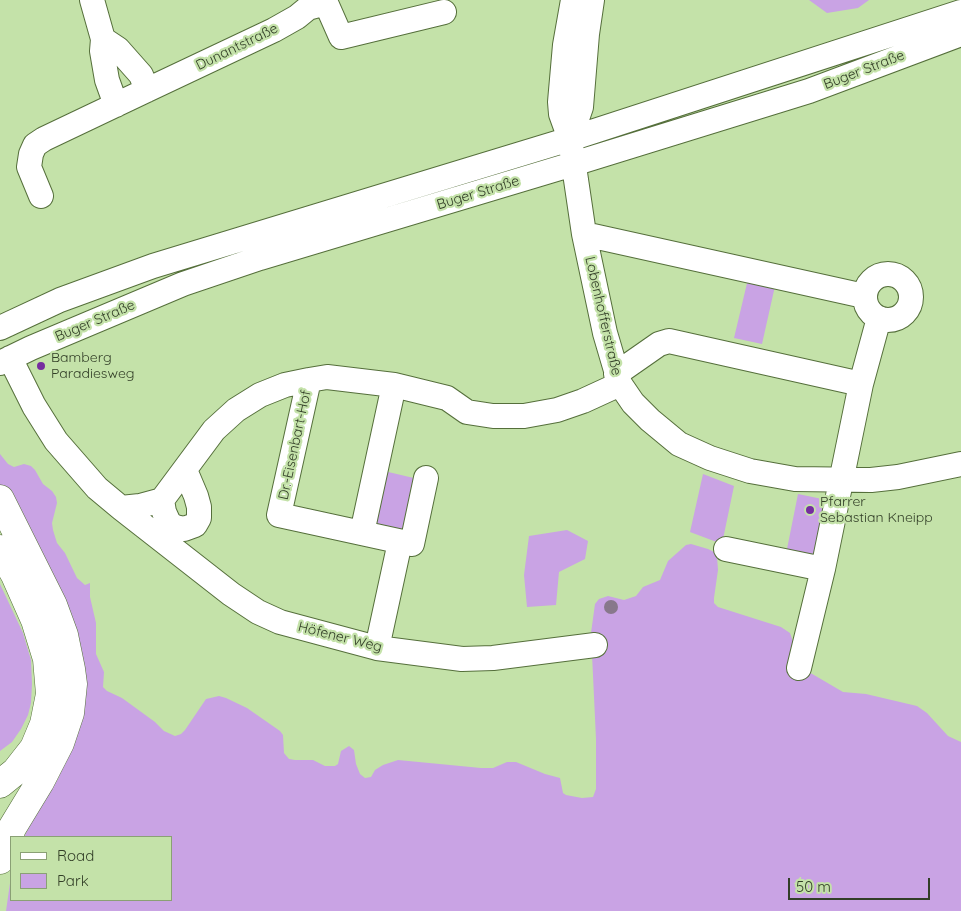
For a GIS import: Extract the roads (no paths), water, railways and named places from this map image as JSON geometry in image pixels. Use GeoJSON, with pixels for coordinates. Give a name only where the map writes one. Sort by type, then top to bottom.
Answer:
{"type":"FeatureCollection","features":[{"type":"Feature","properties":{"kind":"main road"},"geometry":{"type":"LineString","coordinates":[[0,499],[53,604],[64,634],[73,684],[70,713],[63,735],[52,760],[12,828],[0,860]]}},
{"type":"Feature","properties":{"kind":"main road"},"geometry":{"type":"LineString","coordinates":[[0,549],[15,574],[35,620],[47,659],[50,694],[44,724],[34,748],[16,770],[0,784]]}},
{"type":"Feature","properties":{"kind":"street"},"geometry":{"type":"LineString","coordinates":[[92,0],[103,40],[102,51],[107,80],[116,105]]}},
{"type":"Feature","properties":{"kind":"street"},"geometry":{"type":"LineString","coordinates":[[570,139],[561,114],[560,102],[565,45],[573,0]]}},
{"type":"Feature","properties":{"kind":"street"},"geometry":{"type":"LineString","coordinates":[[570,139],[581,106],[592,0]]}},
{"type":"Feature","properties":{"kind":"street","name":"Dunantstraße"},"geometry":{"type":"LineString","coordinates":[[41,196],[30,167],[31,154],[35,145],[274,30],[297,17],[308,8],[326,1],[341,37],[444,12]]}},
{"type":"Feature","properties":{"kind":"street","name":"Buger Straße"},"geometry":{"type":"LineString","coordinates":[[0,328],[60,300],[153,266],[570,139],[961,12]]}},
{"type":"Feature","properties":{"kind":"street","name":"Buger Straße"},"geometry":{"type":"LineString","coordinates":[[5,361],[31,348],[183,284],[809,91],[961,34]]}},
{"type":"Feature","properties":{"kind":"street"},"geometry":{"type":"LineString","coordinates":[[103,40],[118,49],[141,75],[147,90]]}},
{"type":"Feature","properties":{"kind":"street","name":"Lobenhofferstraße"},"geometry":{"type":"LineString","coordinates":[[570,139],[584,234],[605,333],[618,379],[633,403],[666,434],[679,444],[710,458],[750,471],[795,479],[871,480],[898,477],[961,464]]}},
{"type":"Feature","properties":{"kind":"street","name":"Lobenhofferstraße"},"geometry":{"type":"LineString","coordinates":[[584,234],[864,296]]}},
{"type":"Feature","properties":{"kind":"street"},"geometry":{"type":"LineString","coordinates":[[890,274],[900,277],[907,284],[910,302],[905,311],[898,317],[888,320],[879,318],[868,309],[864,296],[867,287],[872,279],[881,275],[890,274]]}},
{"type":"Feature","properties":{"kind":"street"},"geometry":{"type":"LineString","coordinates":[[799,668],[823,569],[862,384],[879,318]]}},
{"type":"Feature","properties":{"kind":"street"},"geometry":{"type":"LineString","coordinates":[[121,508],[140,506],[162,500],[214,430],[236,410],[260,395],[286,385],[309,380],[327,377],[394,385],[447,398],[467,412],[493,416],[524,416],[557,410],[583,401],[618,379],[659,344],[669,341],[862,384]]}},
{"type":"Feature","properties":{"kind":"street","name":"Höfener Weg"},"geometry":{"type":"LineString","coordinates":[[5,361],[56,441],[97,488],[121,508],[174,538],[231,594],[258,612],[280,622],[377,648],[462,659],[493,658],[595,645]]}},
{"type":"Feature","properties":{"kind":"street","name":"Dr.-Eisenbart-Hof"},"geometry":{"type":"LineString","coordinates":[[309,380],[279,515],[400,542]]}},
{"type":"Feature","properties":{"kind":"street"},"geometry":{"type":"LineString","coordinates":[[362,533],[394,385]]}},
{"type":"Feature","properties":{"kind":"street"},"geometry":{"type":"LineString","coordinates":[[162,500],[164,512],[174,538],[184,529],[195,525],[200,518],[199,507],[185,470]]}},
{"type":"Feature","properties":{"kind":"street"},"geometry":{"type":"LineString","coordinates":[[377,648],[400,542],[412,544],[426,478]]}},
{"type":"Feature","properties":{"kind":"street"},"geometry":{"type":"LineString","coordinates":[[726,549],[823,569]]}},
{"type":"Feature","properties":{"kind":"place","name":"Bamberg Paradiesweg"},"geometry":{"type":"Point","coordinates":[41,366]}},
{"type":"Feature","properties":{"kind":"place","name":"Pfarrer Sebastian Kneipp"},"geometry":{"type":"Point","coordinates":[810,510]}}]}
